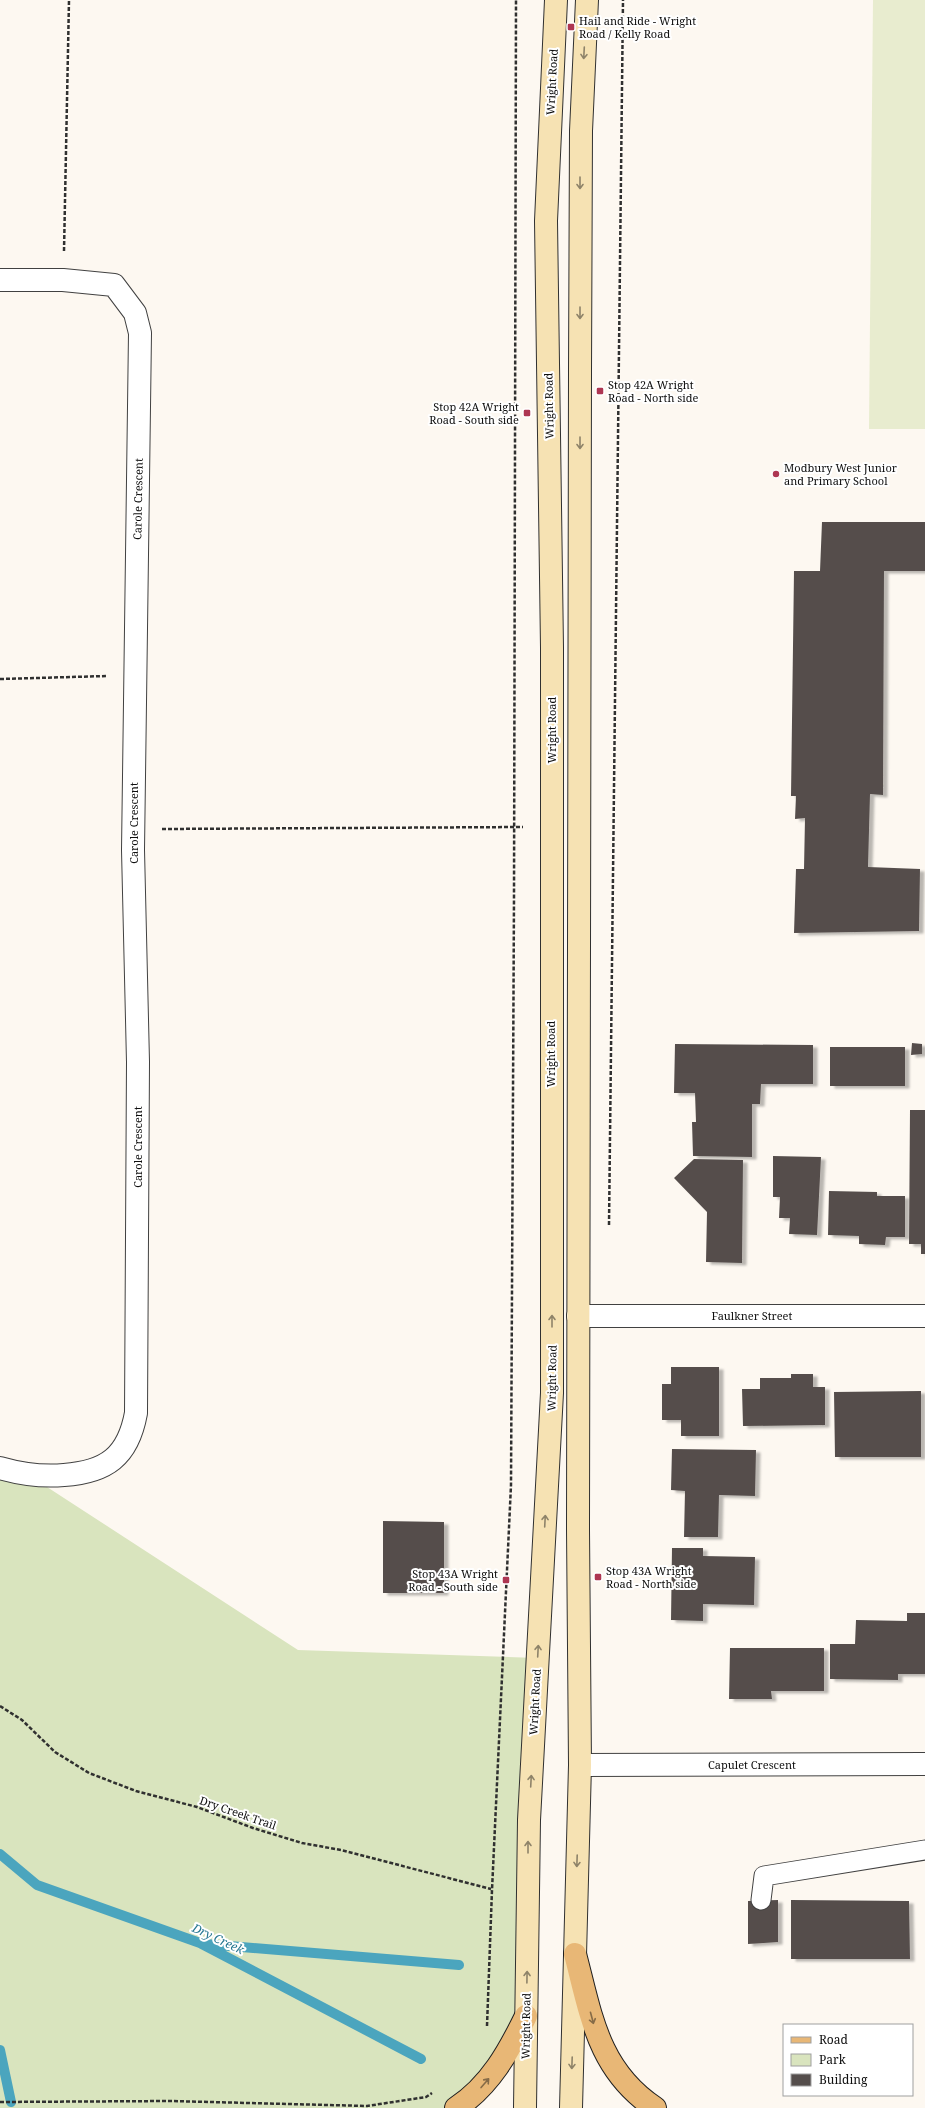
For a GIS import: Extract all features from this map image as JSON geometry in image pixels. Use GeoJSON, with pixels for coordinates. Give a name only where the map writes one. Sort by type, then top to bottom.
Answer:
{"type":"FeatureCollection","features":[{"type":"Feature","properties":{"kind":"main road","name":"Wright Road"},"geometry":{"type":"LineString","coordinates":[[525,2108],[528,1820],[552,1393],[552,648],[546,221],[556,0]]}},
{"type":"Feature","properties":{"kind":"main road"},"geometry":{"type":"LineString","coordinates":[[570,2108],[580,1765],[578,1316],[581,139],[587,0]]}},
{"type":"Feature","properties":{"kind":"main road"},"geometry":{"type":"LineString","coordinates":[[575,1954],[598,2038],[604,2050],[626,2084],[655,2108]]}},
{"type":"Feature","properties":{"kind":"main road"},"geometry":{"type":"LineString","coordinates":[[456,2108],[469,2099],[492,2075],[512,2045],[526,2016]]}},
{"type":"Feature","properties":{"kind":"street","name":"Carole Crescent"},"geometry":{"type":"LineString","coordinates":[[0,280],[63,280],[114,285],[135,313],[140,333],[133,829],[138,1062],[136,1413],[133,1428],[123,1448],[113,1459],[98,1469],[85,1473],[45,1476],[0,1468]]}},
{"type":"Feature","properties":{"kind":"street","name":"Faulkner Street"},"geometry":{"type":"LineString","coordinates":[[578,1316],[925,1316]]}},
{"type":"Feature","properties":{"kind":"street","name":"Capulet Crescent"},"geometry":{"type":"LineString","coordinates":[[580,1765],[925,1764]]}},
{"type":"Feature","properties":{"kind":"lane"},"geometry":{"type":"LineString","coordinates":[[761,1900],[764,1876],[925,1850]]}},
{"type":"Feature","properties":{"kind":"path"},"geometry":{"type":"LineString","coordinates":[[63,280],[69,0]]}},
{"type":"Feature","properties":{"kind":"path"},"geometry":{"type":"LineString","coordinates":[[487,2031],[510,1485],[515,827],[516,0]]}},
{"type":"Feature","properties":{"kind":"path"},"geometry":{"type":"LineString","coordinates":[[609,1229],[623,0]]}},
{"type":"Feature","properties":{"kind":"path"},"geometry":{"type":"LineString","coordinates":[[0,679],[135,676]]}},
{"type":"Feature","properties":{"kind":"path"},"geometry":{"type":"LineString","coordinates":[[133,829],[552,826]]}},
{"type":"Feature","properties":{"kind":"path"},"geometry":{"type":"LineString","coordinates":[[580,827],[614,827]]}},
{"type":"Feature","properties":{"kind":"path","name":"Dry Creek Trail"},"geometry":{"type":"LineString","coordinates":[[0,1706],[22,1720],[55,1752],[89,1773],[136,1791],[197,1807],[253,1828],[302,1843],[341,1850],[492,1890]]}},
{"type":"Feature","properties":{"kind":"path"},"geometry":{"type":"LineString","coordinates":[[0,2102],[170,2101],[367,2106],[426,2097],[439,2089]]}},
{"type":"Feature","properties":{"kind":"green space"},"geometry":{"type":"Polygon","coordinates":[[[873,0],[925,0],[925,429],[869,429],[873,0]]]}},
{"type":"Feature","properties":{"kind":"green space"},"geometry":{"type":"Polygon","coordinates":[[[0,1463],[27,1474],[298,1650],[537,1658],[526,2005],[512,2045],[453,2108],[0,2108],[0,1463]]]}},
{"type":"Feature","properties":{"kind":"building"},"geometry":{"type":"Polygon","coordinates":[[[822,522],[925,522],[925,571],[884,571],[883,795],[870,794],[868,867],[920,869],[919,931],[794,933],[796,869],[804,869],[805,818],[795,819],[796,796],[791,796],[794,571],[820,571],[822,522]]]}},
{"type":"Feature","properties":{"kind":"building"},"geometry":{"type":"Polygon","coordinates":[[[912,1043],[922,1044],[922,1054],[911,1055],[912,1043]]]}},
{"type":"Feature","properties":{"kind":"building"},"geometry":{"type":"Polygon","coordinates":[[[675,1044],[813,1045],[813,1084],[761,1084],[760,1104],[752,1104],[752,1157],[693,1156],[692,1122],[696,1122],[695,1093],[674,1093],[675,1044]]]}},
{"type":"Feature","properties":{"kind":"building"},"geometry":{"type":"Polygon","coordinates":[[[830,1047],[905,1047],[905,1086],[830,1086],[830,1047]]]}},
{"type":"Feature","properties":{"kind":"building"},"geometry":{"type":"Polygon","coordinates":[[[910,1110],[925,1110],[925,1254],[921,1254],[921,1244],[909,1244],[910,1110]]]}},
{"type":"Feature","properties":{"kind":"building"},"geometry":{"type":"Polygon","coordinates":[[[773,1156],[821,1157],[817,1235],[789,1234],[790,1218],[779,1218],[780,1197],[773,1197],[773,1156]]]}},
{"type":"Feature","properties":{"kind":"building"},"geometry":{"type":"Polygon","coordinates":[[[694,1159],[743,1160],[742,1263],[706,1262],[707,1212],[674,1178],[694,1159]]]}},
{"type":"Feature","properties":{"kind":"building"},"geometry":{"type":"Polygon","coordinates":[[[829,1191],[877,1192],[877,1196],[905,1196],[905,1237],[886,1237],[885,1245],[859,1244],[859,1236],[828,1235],[829,1191]]]}},
{"type":"Feature","properties":{"kind":"building"},"geometry":{"type":"Polygon","coordinates":[[[671,1367],[719,1367],[719,1436],[681,1436],[681,1420],[662,1420],[662,1384],[671,1384],[671,1367]]]}},
{"type":"Feature","properties":{"kind":"building"},"geometry":{"type":"Polygon","coordinates":[[[791,1374],[813,1374],[813,1387],[825,1387],[825,1425],[743,1426],[742,1389],[760,1389],[760,1378],[791,1378],[791,1374]]]}},
{"type":"Feature","properties":{"kind":"building"},"geometry":{"type":"Polygon","coordinates":[[[921,1391],[921,1457],[835,1457],[834,1392],[921,1391]]]}},
{"type":"Feature","properties":{"kind":"building"},"geometry":{"type":"Polygon","coordinates":[[[672,1449],[756,1450],[755,1496],[719,1495],[718,1537],[684,1537],[685,1491],[671,1490],[672,1449]]]}},
{"type":"Feature","properties":{"kind":"building"},"geometry":{"type":"Polygon","coordinates":[[[383,1521],[444,1522],[444,1593],[383,1593],[383,1521]]]}},
{"type":"Feature","properties":{"kind":"building"},"geometry":{"type":"Polygon","coordinates":[[[672,1548],[703,1548],[703,1556],[755,1557],[754,1605],[703,1604],[703,1621],[671,1620],[672,1548]]]}},
{"type":"Feature","properties":{"kind":"building"},"geometry":{"type":"Polygon","coordinates":[[[907,1613],[925,1613],[925,1674],[898,1674],[898,1680],[830,1679],[830,1644],[855,1644],[856,1620],[907,1621],[907,1613]]]}},
{"type":"Feature","properties":{"kind":"building"},"geometry":{"type":"Polygon","coordinates":[[[730,1648],[824,1648],[824,1691],[771,1691],[772,1699],[729,1699],[730,1648]]]}},
{"type":"Feature","properties":{"kind":"building"},"geometry":{"type":"Polygon","coordinates":[[[778,1900],[778,1942],[748,1944],[748,1901],[778,1900]]]}},
{"type":"Feature","properties":{"kind":"building"},"geometry":{"type":"Polygon","coordinates":[[[791,1900],[909,1901],[910,1959],[791,1959],[791,1900]]]}},
{"type":"Feature","properties":{"kind":"waterway","name":"Dry Creek"},"geometry":{"type":"LineString","coordinates":[[0,1854],[37,1885],[200,1943],[421,2059]]}},
{"type":"Feature","properties":{"kind":"waterway"},"geometry":{"type":"LineString","coordinates":[[206,1944],[459,1965]]}},
{"type":"Feature","properties":{"kind":"waterway"},"geometry":{"type":"LineString","coordinates":[[0,2050],[11,2102]]}},
{"type":"Feature","properties":{"kind":"place","name":"Hail and Ride - Wright Road / Kelly Road"},"geometry":{"type":"Point","coordinates":[571,27]}},
{"type":"Feature","properties":{"kind":"place","name":"Stop 42A Wright Road - North side"},"geometry":{"type":"Point","coordinates":[600,391]}},
{"type":"Feature","properties":{"kind":"place","name":"Stop 42A Wright Road - South side"},"geometry":{"type":"Point","coordinates":[527,413]}},
{"type":"Feature","properties":{"kind":"place","name":"Modbury West Junior and Primary School"},"geometry":{"type":"Point","coordinates":[776,474]}},
{"type":"Feature","properties":{"kind":"place","name":"Stop 43A Wright Road - North side"},"geometry":{"type":"Point","coordinates":[598,1577]}},
{"type":"Feature","properties":{"kind":"place","name":"Stop 43A Wright Road - South side"},"geometry":{"type":"Point","coordinates":[506,1580]}}]}
